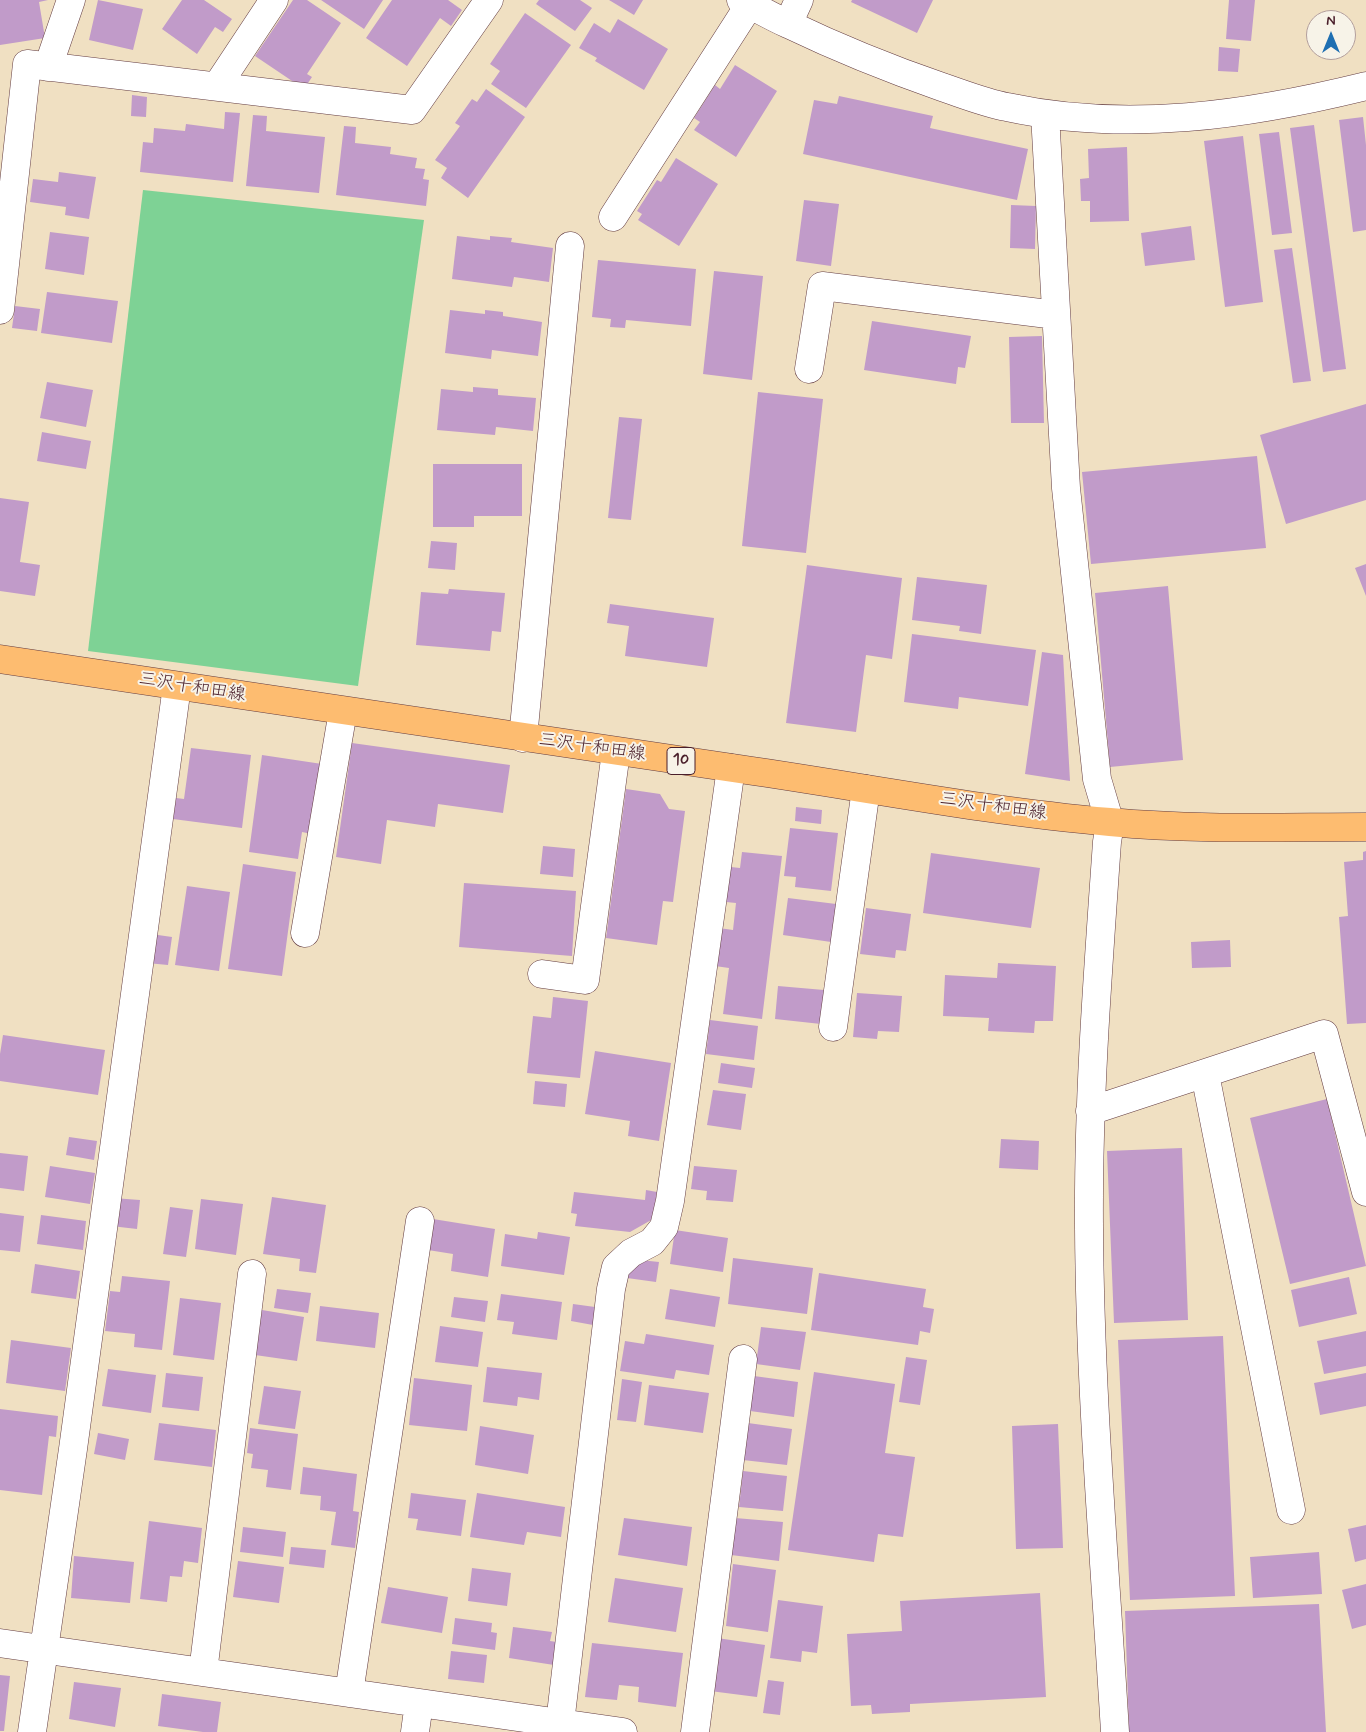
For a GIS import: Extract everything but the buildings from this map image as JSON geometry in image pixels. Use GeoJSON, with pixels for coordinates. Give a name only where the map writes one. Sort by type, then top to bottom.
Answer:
{"type":"FeatureCollection","features":[{"type":"Feature","properties":{"kind":"main road","name":"三沢十和田線"},"geometry":{"type":"LineString","coordinates":[[0,659],[986,808],[1110,822],[1204,827],[1366,827]]}},
{"type":"Feature","properties":{"kind":"street"},"geometry":{"type":"LineString","coordinates":[[48,66],[71,0]]}},
{"type":"Feature","properties":{"kind":"street"},"geometry":{"type":"LineString","coordinates":[[217,86],[274,0]]}},
{"type":"Feature","properties":{"kind":"street"},"geometry":{"type":"LineString","coordinates":[[0,310],[27,64],[412,110],[489,0]]}},
{"type":"Feature","properties":{"kind":"street"},"geometry":{"type":"LineString","coordinates":[[613,217],[746,2],[793,12],[892,70],[1005,107],[1045,114],[1107,120],[1181,118],[1254,110],[1311,100],[1366,86]]}},
{"type":"Feature","properties":{"kind":"street"},"geometry":{"type":"LineString","coordinates":[[1045,114],[1066,488],[1097,779],[1110,822],[1093,1048],[1090,1111],[1089,1225],[1090,1321],[1115,1732]]}},
{"type":"Feature","properties":{"kind":"street"},"geometry":{"type":"LineString","coordinates":[[523,738],[570,246]]}},
{"type":"Feature","properties":{"kind":"street"},"geometry":{"type":"LineString","coordinates":[[810,369],[822,286],[1056,315]]}},
{"type":"Feature","properties":{"kind":"street"},"geometry":{"type":"LineString","coordinates":[[32,1732],[75,1439],[177,686]]}},
{"type":"Feature","properties":{"kind":"street"},"geometry":{"type":"LineString","coordinates":[[305,933],[344,711]]}},
{"type":"Feature","properties":{"kind":"street"},"geometry":{"type":"LineString","coordinates":[[542,974],[585,980],[616,752]]}},
{"type":"Feature","properties":{"kind":"street"},"geometry":{"type":"LineString","coordinates":[[560,1723],[611,1289],[616,1267],[631,1253],[652,1242],[664,1227],[670,1201],[731,768]]}},
{"type":"Feature","properties":{"kind":"street"},"geometry":{"type":"LineString","coordinates":[[833,1027],[866,789]]}},
{"type":"Feature","properties":{"kind":"street"},"geometry":{"type":"LineString","coordinates":[[1090,1111],[1324,1034],[1366,1192]]}},
{"type":"Feature","properties":{"kind":"street"},"geometry":{"type":"LineString","coordinates":[[1205,1074],[1291,1510]]}},
{"type":"Feature","properties":{"kind":"street"},"geometry":{"type":"LineString","coordinates":[[349,1693],[420,1220]]}},
{"type":"Feature","properties":{"kind":"street"},"geometry":{"type":"LineString","coordinates":[[203,1672],[252,1274]]}},
{"type":"Feature","properties":{"kind":"street"},"geometry":{"type":"LineString","coordinates":[[695,1732],[743,1359]]}},
{"type":"Feature","properties":{"kind":"street"},"geometry":{"type":"LineString","coordinates":[[0,1643],[622,1732]]}},
{"type":"Feature","properties":{"kind":"street"},"geometry":{"type":"LineString","coordinates":[[415,1732],[419,1703]]}},
{"type":"Feature","properties":{"kind":"green space"},"geometry":{"type":"Polygon","coordinates":[[[143,190],[424,220],[358,686],[88,651],[143,190]]]}}]}
